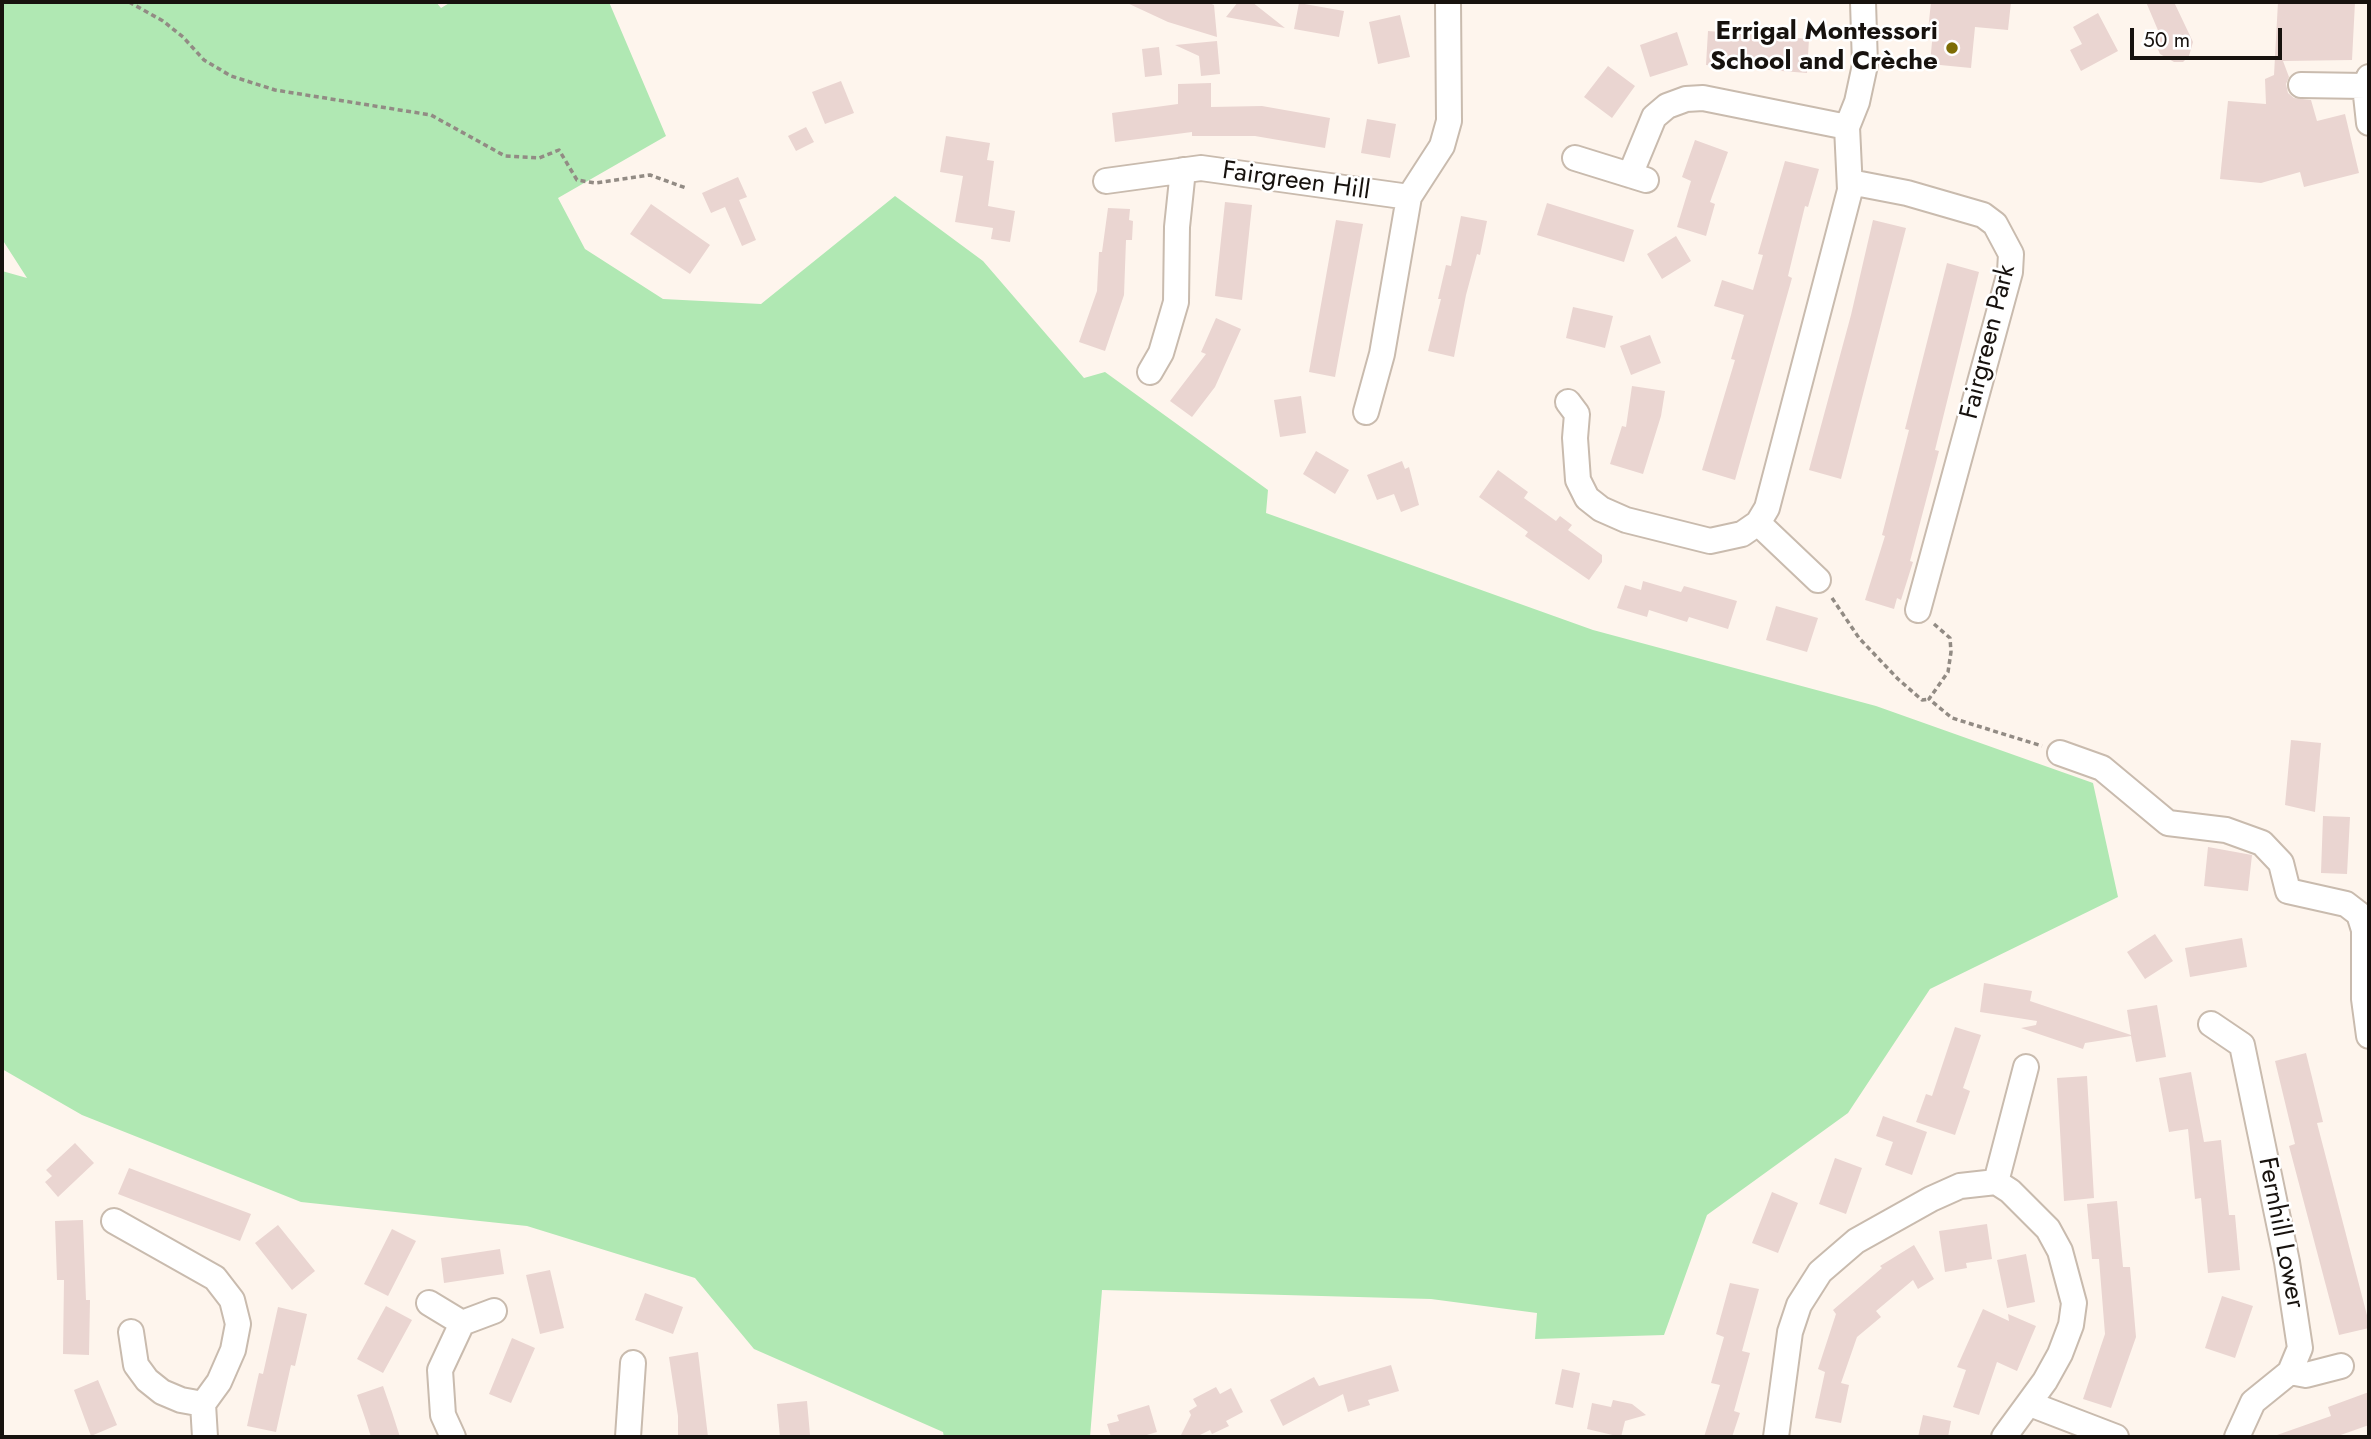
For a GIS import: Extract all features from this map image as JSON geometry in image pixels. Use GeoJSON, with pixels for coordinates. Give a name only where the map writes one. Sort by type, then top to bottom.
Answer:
{"type":"FeatureCollection","features":[{"type":"Feature","properties":{"kind":"street","name":"Fairgreen Hill"},"geometry":{"type":"LineString","coordinates":[[1366,412],[1382,354],[1409,197],[1442,146],[1449,121],[1448,2]]}},
{"type":"Feature","properties":{"kind":"street"},"geometry":{"type":"LineString","coordinates":[[1568,402],[1577,414],[1575,438],[1578,480],[1587,498],[1601,509],[1626,520],[1710,541],[1742,534],[1758,523],[1767,508],[1850,183],[1847,127],[1857,102],[1865,65],[1863,2]]}},
{"type":"Feature","properties":{"kind":"street"},"geometry":{"type":"LineString","coordinates":[[2301,85],[2367,81],[2369,123]]}},
{"type":"Feature","properties":{"kind":"street"},"geometry":{"type":"LineString","coordinates":[[1574,158],[1638,177],[1654,117],[1667,106],[1686,99],[1703,98],[1847,127]]}},
{"type":"Feature","properties":{"kind":"street","name":"Fairgreen Hill"},"geometry":{"type":"LineString","coordinates":[[1106,181],[1201,168],[1409,197]]}},
{"type":"Feature","properties":{"kind":"street","name":"Fairgreen Hill"},"geometry":{"type":"LineString","coordinates":[[1150,372],[1161,354],[1176,302],[1177,227],[1183,170]]}},
{"type":"Feature","properties":{"kind":"street","name":"Fairgreen Park"},"geometry":{"type":"LineString","coordinates":[[1850,183],[1907,193],[1983,215],[1995,224],[2011,254],[2010,272],[1918,610]]}},
{"type":"Feature","properties":{"kind":"street"},"geometry":{"type":"LineString","coordinates":[[1758,523],[1818,579]]}},
{"type":"Feature","properties":{"kind":"street"},"geometry":{"type":"LineString","coordinates":[[2060,753],[2102,768],[2168,822],[2226,830],[2262,843],[2281,863],[2288,891],[2346,904],[2359,914],[2364,930],[2364,999],[2369,1036]]}},
{"type":"Feature","properties":{"kind":"street","name":"Fernhill Lower"},"geometry":{"type":"LineString","coordinates":[[2211,1024],[2242,1045],[2297,1318],[2300,1348],[2290,1372]]}},
{"type":"Feature","properties":{"kind":"street"},"geometry":{"type":"LineString","coordinates":[[1996,1182],[2026,1067]]}},
{"type":"Feature","properties":{"kind":"street"},"geometry":{"type":"LineString","coordinates":[[1776,1437],[1790,1332],[1800,1304],[1820,1272],[1856,1241],[1922,1204],[1960,1186],[1996,1182],[2010,1191],[2048,1229],[2060,1251],[2074,1303],[2071,1325],[2060,1354],[2030,1404],[2004,1437]]}},
{"type":"Feature","properties":{"kind":"street"},"geometry":{"type":"LineString","coordinates":[[114,1222],[197,1266],[215,1278],[232,1300],[238,1324],[233,1350],[219,1382],[203,1404],[205,1437]]}},
{"type":"Feature","properties":{"kind":"street"},"geometry":{"type":"LineString","coordinates":[[429,1303],[462,1323]]}},
{"type":"Feature","properties":{"kind":"street"},"geometry":{"type":"LineString","coordinates":[[453,1437],[443,1415],[440,1370],[462,1323],[494,1311]]}},
{"type":"Feature","properties":{"kind":"street"},"geometry":{"type":"LineString","coordinates":[[131,1332],[136,1365],[147,1380],[181,1400],[203,1404]]}},
{"type":"Feature","properties":{"kind":"street"},"geometry":{"type":"LineString","coordinates":[[628,1437],[633,1363]]}},
{"type":"Feature","properties":{"kind":"street"},"geometry":{"type":"LineString","coordinates":[[2237,1437],[2253,1402],[2290,1372],[2306,1375],[2341,1366]]}},
{"type":"Feature","properties":{"kind":"street"},"geometry":{"type":"LineString","coordinates":[[2030,1404],[2116,1437]]}},
{"type":"Feature","properties":{"kind":"path"},"geometry":{"type":"LineString","coordinates":[[129,2],[163,21],[183,37],[204,60],[232,76],[275,90],[430,115],[505,156],[539,158],[559,150],[577,180],[595,183],[650,175],[686,188]]}},
{"type":"Feature","properties":{"kind":"path"},"geometry":{"type":"LineString","coordinates":[[1818,579],[1859,638],[1922,700],[1929,699],[1948,672],[1950,638],[1918,610]]}},
{"type":"Feature","properties":{"kind":"path"},"geometry":{"type":"LineString","coordinates":[[1929,699],[1952,718],[2060,753]]}},
{"type":"Feature","properties":{"kind":"green space"},"geometry":{"type":"Polygon","coordinates":[[[2,2],[436,2],[441,8],[451,2],[609,2],[666,136],[558,198],[585,249],[663,299],[761,304],[895,196],[983,261],[1084,378],[1105,372],[1268,490],[1266,513],[1593,630],[1876,706],[2093,783],[2118,897],[1930,989],[1848,1113],[1707,1215],[1664,1335],[1535,1339],[1537,1313],[1431,1299],[1102,1290],[1090,1437],[944,1437],[943,1432],[754,1349],[695,1278],[527,1226],[301,1202],[82,1115],[2,1069],[2,271],[27,278],[2,239],[2,2]]]}},
{"type":"Feature","properties":{"kind":"building"},"geometry":{"type":"Polygon","coordinates":[[[1125,2],[1207,2],[1214,5],[1217,37],[1168,22],[1125,2]]]}},
{"type":"Feature","properties":{"kind":"building"},"geometry":{"type":"Polygon","coordinates":[[[1238,2],[1252,2],[1285,28],[1226,17],[1238,2]]]}},
{"type":"Feature","properties":{"kind":"building","name":"Errigal Montessori School and Crèche"},"geometry":{"type":"Polygon","coordinates":[[[1931,2],[2011,2],[2008,30],[1975,27],[1971,68],[1930,64],[1933,31],[1928,31],[1931,2]]]}},
{"type":"Feature","properties":{"kind":"building"},"geometry":{"type":"Polygon","coordinates":[[[2146,2],[2174,2],[2193,42],[2189,56],[2183,62],[2174,62],[2160,54],[2153,38],[2160,35],[2146,2]]]}},
{"type":"Feature","properties":{"kind":"building"},"geometry":{"type":"Polygon","coordinates":[[[2278,2],[2355,2],[2352,60],[2283,61],[2289,77],[2286,84],[2288,93],[2294,98],[2311,100],[2317,121],[2345,114],[2359,173],[2304,187],[2300,172],[2261,183],[2220,179],[2228,101],[2266,104],[2265,79],[2274,75],[2278,2]]]}},
{"type":"Feature","properties":{"kind":"building"},"geometry":{"type":"Polygon","coordinates":[[[1299,3],[1344,11],[1339,37],[1294,29],[1299,3]]]}},
{"type":"Feature","properties":{"kind":"building"},"geometry":{"type":"Polygon","coordinates":[[[2098,13],[2118,51],[2081,71],[2070,50],[2082,44],[2073,27],[2098,13]]]}},
{"type":"Feature","properties":{"kind":"building"},"geometry":{"type":"Polygon","coordinates":[[[1400,15],[1410,57],[1378,64],[1369,22],[1400,15]]]}},
{"type":"Feature","properties":{"kind":"building"},"geometry":{"type":"Polygon","coordinates":[[[1708,31],[1809,39],[1807,73],[1706,65],[1708,31]]]}},
{"type":"Feature","properties":{"kind":"building"},"geometry":{"type":"Polygon","coordinates":[[[1677,32],[1688,65],[1650,77],[1640,45],[1677,32]]]}},
{"type":"Feature","properties":{"kind":"building"},"geometry":{"type":"Polygon","coordinates":[[[1217,41],[1220,74],[1201,76],[1199,56],[1175,45],[1217,41]]]}},
{"type":"Feature","properties":{"kind":"building"},"geometry":{"type":"Polygon","coordinates":[[[1159,47],[1162,75],[1145,77],[1142,49],[1159,47]]]}},
{"type":"Feature","properties":{"kind":"building"},"geometry":{"type":"Polygon","coordinates":[[[1608,66],[1635,86],[1612,118],[1584,97],[1608,66]]]}},
{"type":"Feature","properties":{"kind":"building"},"geometry":{"type":"Polygon","coordinates":[[[841,81],[854,113],[825,124],[812,92],[841,81]]]}},
{"type":"Feature","properties":{"kind":"building"},"geometry":{"type":"Polygon","coordinates":[[[1211,83],[1211,107],[1262,106],[1330,118],[1325,148],[1255,136],[1192,136],[1192,132],[1115,142],[1112,113],[1178,104],[1178,84],[1211,83]]]}},
{"type":"Feature","properties":{"kind":"building"},"geometry":{"type":"Polygon","coordinates":[[[1367,119],[1396,124],[1390,158],[1361,153],[1367,119]]]}},
{"type":"Feature","properties":{"kind":"building"},"geometry":{"type":"Polygon","coordinates":[[[806,127],[814,142],[796,151],[788,136],[806,127]]]}},
{"type":"Feature","properties":{"kind":"building"},"geometry":{"type":"Polygon","coordinates":[[[946,136],[990,143],[987,160],[994,161],[988,206],[1015,211],[1010,242],[991,239],[993,228],[955,222],[963,176],[940,172],[946,136]]]}},
{"type":"Feature","properties":{"kind":"building"},"geometry":{"type":"Polygon","coordinates":[[[1695,140],[1728,152],[1710,202],[1715,204],[1706,236],[1677,227],[1691,181],[1682,177],[1695,140]]]}},
{"type":"Feature","properties":{"kind":"building"},"geometry":{"type":"Polygon","coordinates":[[[1785,161],[1819,169],[1808,207],[1805,206],[1788,276],[1792,278],[1735,480],[1702,470],[1735,360],[1731,359],[1744,315],[1714,306],[1722,280],[1753,290],[1763,255],[1758,254],[1785,161]]]}},
{"type":"Feature","properties":{"kind":"building"},"geometry":{"type":"Polygon","coordinates":[[[738,177],[747,197],[739,200],[756,240],[742,246],[725,207],[711,213],[702,193],[738,177]]]}},
{"type":"Feature","properties":{"kind":"building"},"geometry":{"type":"Polygon","coordinates":[[[1225,202],[1252,205],[1242,300],[1215,296],[1225,202]]]}},
{"type":"Feature","properties":{"kind":"building"},"geometry":{"type":"Polygon","coordinates":[[[1547,203],[1634,230],[1624,262],[1537,235],[1547,203]]]}},
{"type":"Feature","properties":{"kind":"building"},"geometry":{"type":"Polygon","coordinates":[[[651,204],[710,245],[690,274],[630,234],[651,204]]]}},
{"type":"Feature","properties":{"kind":"building"},"geometry":{"type":"Polygon","coordinates":[[[1108,208],[1130,209],[1129,220],[1133,221],[1132,240],[1126,240],[1124,295],[1105,351],[1079,342],[1097,291],[1099,252],[1102,252],[1108,208]]]}},
{"type":"Feature","properties":{"kind":"building"},"geometry":{"type":"Polygon","coordinates":[[[1461,216],[1487,221],[1480,255],[1477,254],[1466,295],[1454,357],[1428,351],[1446,265],[1451,266],[1461,216]]]}},
{"type":"Feature","properties":{"kind":"building"},"geometry":{"type":"Polygon","coordinates":[[[1336,220],[1363,224],[1335,377],[1309,372],[1336,220]]]}},
{"type":"Feature","properties":{"kind":"building"},"geometry":{"type":"Polygon","coordinates":[[[1873,220],[1906,228],[1841,479],[1809,470],[1851,315],[1873,220]]]}},
{"type":"Feature","properties":{"kind":"building"},"geometry":{"type":"Polygon","coordinates":[[[1676,236],[1691,261],[1662,279],[1647,254],[1676,236]]]}},
{"type":"Feature","properties":{"kind":"building"},"geometry":{"type":"Polygon","coordinates":[[[1947,263],[1979,272],[1935,450],[1939,451],[1910,561],[1913,562],[1901,600],[1897,598],[1894,609],[1865,600],[1885,536],[1882,535],[1909,430],[1905,429],[1947,263]]]}},
{"type":"Feature","properties":{"kind":"building"},"geometry":{"type":"Polygon","coordinates":[[[1573,307],[1613,316],[1605,348],[1566,338],[1573,307]]]}},
{"type":"Feature","properties":{"kind":"building"},"geometry":{"type":"Polygon","coordinates":[[[1216,318],[1241,329],[1215,387],[1192,417],[1170,401],[1206,354],[1201,352],[1216,318]]]}},
{"type":"Feature","properties":{"kind":"building"},"geometry":{"type":"Polygon","coordinates":[[[1650,335],[1661,363],[1631,375],[1620,346],[1650,335]]]}},
{"type":"Feature","properties":{"kind":"building"},"geometry":{"type":"Polygon","coordinates":[[[1632,386],[1665,391],[1661,416],[1643,474],[1610,464],[1622,426],[1626,427],[1632,386]]]}},
{"type":"Feature","properties":{"kind":"building"},"geometry":{"type":"Polygon","coordinates":[[[1301,396],[1306,433],[1280,437],[1274,400],[1301,396]]]}},
{"type":"Feature","properties":{"kind":"building"},"geometry":{"type":"Polygon","coordinates":[[[1316,451],[1349,470],[1335,494],[1303,474],[1316,451]]]}},
{"type":"Feature","properties":{"kind":"building"},"geometry":{"type":"Polygon","coordinates":[[[1402,461],[1405,469],[1409,467],[1419,505],[1401,512],[1394,494],[1377,500],[1367,475],[1402,461]]]}},
{"type":"Feature","properties":{"kind":"building"},"geometry":{"type":"Polygon","coordinates":[[[1498,470],[1528,492],[1524,498],[1556,521],[1560,516],[1572,525],[1568,530],[1602,555],[1602,562],[1589,580],[1525,536],[1528,532],[1479,497],[1498,470]]]}},
{"type":"Feature","properties":{"kind":"building"},"geometry":{"type":"Polygon","coordinates":[[[1643,581],[1681,592],[1684,586],[1737,601],[1728,629],[1689,617],[1687,622],[1649,610],[1647,617],[1617,608],[1625,585],[1641,590],[1643,581]]]}},
{"type":"Feature","properties":{"kind":"building"},"geometry":{"type":"Polygon","coordinates":[[[1776,606],[1818,618],[1807,652],[1766,640],[1776,606]]]}},
{"type":"Feature","properties":{"kind":"building"},"geometry":{"type":"Polygon","coordinates":[[[2291,740],[2321,743],[2315,812],[2285,805],[2291,740]]]}},
{"type":"Feature","properties":{"kind":"building"},"geometry":{"type":"Polygon","coordinates":[[[2323,816],[2350,817],[2347,874],[2321,873],[2323,816]]]}},
{"type":"Feature","properties":{"kind":"building"},"geometry":{"type":"Polygon","coordinates":[[[2208,847],[2252,855],[2248,891],[2204,886],[2208,847]]]}},
{"type":"Feature","properties":{"kind":"building"},"geometry":{"type":"Polygon","coordinates":[[[2155,934],[2173,961],[2145,979],[2127,952],[2155,934]]]}},
{"type":"Feature","properties":{"kind":"building"},"geometry":{"type":"Polygon","coordinates":[[[2242,938],[2247,967],[2190,977],[2185,948],[2242,938]]]}},
{"type":"Feature","properties":{"kind":"building"},"geometry":{"type":"Polygon","coordinates":[[[1984,983],[2032,991],[2030,1001],[2131,1035],[2127,1010],[2157,1005],[2166,1057],[2136,1062],[2131,1036],[2085,1043],[2083,1049],[2021,1028],[2036,1025],[2037,1021],[1980,1012],[1984,983]]]}},
{"type":"Feature","properties":{"kind":"building"},"geometry":{"type":"Polygon","coordinates":[[[1955,1027],[1981,1035],[1963,1088],[1970,1091],[1955,1135],[1916,1122],[1926,1094],[1932,1096],[1955,1027]]]}},
{"type":"Feature","properties":{"kind":"building"},"geometry":{"type":"Polygon","coordinates":[[[2306,1053],[2323,1122],[2317,1123],[2369,1323],[2369,1328],[2339,1335],[2289,1146],[2295,1144],[2275,1061],[2306,1053]]]}},
{"type":"Feature","properties":{"kind":"building"},"geometry":{"type":"Polygon","coordinates":[[[2191,1072],[2204,1142],[2221,1140],[2229,1215],[2235,1215],[2240,1270],[2208,1273],[2201,1198],[2195,1199],[2188,1129],[2169,1132],[2159,1078],[2191,1072]]]}},
{"type":"Feature","properties":{"kind":"building"},"geometry":{"type":"Polygon","coordinates":[[[2087,1076],[2094,1198],[2064,1201],[2057,1078],[2087,1076]]]}},
{"type":"Feature","properties":{"kind":"building"},"geometry":{"type":"Polygon","coordinates":[[[1883,1116],[1927,1132],[1912,1175],[1885,1165],[1893,1142],[1876,1136],[1883,1116]]]}},
{"type":"Feature","properties":{"kind":"building"},"geometry":{"type":"Polygon","coordinates":[[[75,1143],[94,1163],[58,1197],[45,1182],[52,1176],[46,1170],[75,1143]]]}},
{"type":"Feature","properties":{"kind":"building"},"geometry":{"type":"Polygon","coordinates":[[[1835,1158],[1862,1168],[1846,1214],[1819,1204],[1835,1158]]]}},
{"type":"Feature","properties":{"kind":"building"},"geometry":{"type":"Polygon","coordinates":[[[129,1168],[251,1214],[240,1241],[118,1194],[129,1168]]]}},
{"type":"Feature","properties":{"kind":"building"},"geometry":{"type":"Polygon","coordinates":[[[1772,1192],[1798,1203],[1778,1253],[1752,1243],[1772,1192]]]}},
{"type":"Feature","properties":{"kind":"building"},"geometry":{"type":"Polygon","coordinates":[[[2117,1201],[2123,1267],[2130,1267],[2136,1337],[2111,1408],[2083,1399],[2105,1334],[2099,1259],[2092,1259],[2087,1204],[2117,1201]]]}},
{"type":"Feature","properties":{"kind":"building"},"geometry":{"type":"Polygon","coordinates":[[[83,1220],[86,1300],[90,1300],[89,1355],[63,1354],[64,1280],[57,1280],[55,1221],[83,1220]]]}},
{"type":"Feature","properties":{"kind":"building"},"geometry":{"type":"Polygon","coordinates":[[[1987,1224],[1992,1259],[1966,1263],[1967,1268],[1945,1272],[1939,1231],[1987,1224]]]}},
{"type":"Feature","properties":{"kind":"building"},"geometry":{"type":"Polygon","coordinates":[[[278,1225],[315,1271],[292,1290],[255,1243],[278,1225]]]}},
{"type":"Feature","properties":{"kind":"building"},"geometry":{"type":"Polygon","coordinates":[[[392,1229],[416,1241],[388,1296],[364,1284],[392,1229]]]}},
{"type":"Feature","properties":{"kind":"building"},"geometry":{"type":"Polygon","coordinates":[[[1914,1245],[1934,1279],[1918,1289],[1913,1280],[1876,1311],[1881,1317],[1857,1337],[1841,1383],[1849,1385],[1841,1423],[1815,1418],[1825,1372],[1818,1369],[1836,1314],[1833,1310],[1882,1268],[1880,1266],[1914,1245]]]}},
{"type":"Feature","properties":{"kind":"building"},"geometry":{"type":"Polygon","coordinates":[[[500,1249],[504,1274],[444,1283],[441,1258],[500,1249]]]}},
{"type":"Feature","properties":{"kind":"building"},"geometry":{"type":"Polygon","coordinates":[[[2026,1254],[2035,1302],[2007,1308],[1997,1260],[2026,1254]]]}},
{"type":"Feature","properties":{"kind":"building"},"geometry":{"type":"Polygon","coordinates":[[[550,1270],[564,1328],[540,1334],[526,1275],[550,1270]]]}},
{"type":"Feature","properties":{"kind":"building"},"geometry":{"type":"Polygon","coordinates":[[[1730,1283],[1759,1289],[1742,1351],[1750,1353],[1734,1411],[1740,1413],[1732,1437],[1704,1437],[1720,1385],[1711,1383],[1724,1337],[1716,1334],[1730,1283]]]}},
{"type":"Feature","properties":{"kind":"building"},"geometry":{"type":"Polygon","coordinates":[[[645,1293],[683,1307],[673,1334],[635,1320],[645,1293]]]}},
{"type":"Feature","properties":{"kind":"building"},"geometry":{"type":"Polygon","coordinates":[[[2222,1296],[2253,1306],[2235,1358],[2205,1348],[2222,1296]]]}},
{"type":"Feature","properties":{"kind":"building"},"geometry":{"type":"Polygon","coordinates":[[[386,1306],[412,1320],[383,1373],[357,1359],[386,1306]]]}},
{"type":"Feature","properties":{"kind":"building"},"geometry":{"type":"Polygon","coordinates":[[[278,1307],[307,1314],[295,1366],[291,1365],[276,1432],[247,1426],[259,1373],[263,1374],[278,1307]]]}},
{"type":"Feature","properties":{"kind":"building"},"geometry":{"type":"Polygon","coordinates":[[[1983,1309],[2009,1321],[2008,1314],[2036,1326],[2017,1371],[1997,1362],[1979,1415],[1953,1407],[1966,1370],[1957,1367],[1983,1309]]]}},
{"type":"Feature","properties":{"kind":"building"},"geometry":{"type":"Polygon","coordinates":[[[512,1338],[535,1348],[511,1403],[489,1394],[512,1338]]]}},
{"type":"Feature","properties":{"kind":"building"},"geometry":{"type":"Polygon","coordinates":[[[698,1352],[708,1437],[678,1437],[678,1416],[669,1357],[698,1352]]]}},
{"type":"Feature","properties":{"kind":"building"},"geometry":{"type":"Polygon","coordinates":[[[1391,1365],[1399,1391],[1368,1400],[1370,1405],[1348,1412],[1343,1394],[1283,1426],[1270,1400],[1314,1377],[1319,1386],[1391,1365]]]}},
{"type":"Feature","properties":{"kind":"building"},"geometry":{"type":"Polygon","coordinates":[[[1562,1369],[1580,1373],[1573,1408],[1555,1404],[1562,1369]]]}},
{"type":"Feature","properties":{"kind":"building"},"geometry":{"type":"Polygon","coordinates":[[[98,1380],[117,1425],[91,1436],[74,1390],[98,1380]]]}},
{"type":"Feature","properties":{"kind":"building"},"geometry":{"type":"Polygon","coordinates":[[[383,1386],[400,1437],[371,1437],[357,1395],[383,1386]]]}},
{"type":"Feature","properties":{"kind":"building"},"geometry":{"type":"Polygon","coordinates":[[[1216,1387],[1220,1394],[1231,1388],[1243,1412],[1226,1421],[1229,1426],[1212,1434],[1210,1430],[1196,1437],[1180,1437],[1191,1415],[1189,1411],[1197,1406],[1193,1399],[1216,1387]]]}},
{"type":"Feature","properties":{"kind":"building"},"geometry":{"type":"Polygon","coordinates":[[[2369,1392],[2369,1425],[2335,1437],[2277,1437],[2331,1416],[2328,1407],[2369,1392]]]}},
{"type":"Feature","properties":{"kind":"building"},"geometry":{"type":"Polygon","coordinates":[[[1613,1400],[1632,1404],[1646,1415],[1625,1421],[1621,1437],[1587,1429],[1592,1403],[1611,1407],[1613,1400]]]}},
{"type":"Feature","properties":{"kind":"building"},"geometry":{"type":"Polygon","coordinates":[[[807,1401],[810,1435],[780,1437],[777,1404],[807,1401]]]}},
{"type":"Feature","properties":{"kind":"building"},"geometry":{"type":"Polygon","coordinates":[[[1149,1405],[1157,1432],[1140,1437],[1111,1437],[1107,1424],[1119,1421],[1117,1415],[1149,1405]]]}},
{"type":"Feature","properties":{"kind":"building"},"geometry":{"type":"Polygon","coordinates":[[[1923,1415],[1951,1421],[1948,1437],[1918,1437],[1923,1415]]]}},
{"type":"Feature","properties":{"kind":"place","name":"Errigal Montessori School and Crèche"},"geometry":{"type":"Point","coordinates":[1952,48]}}]}
